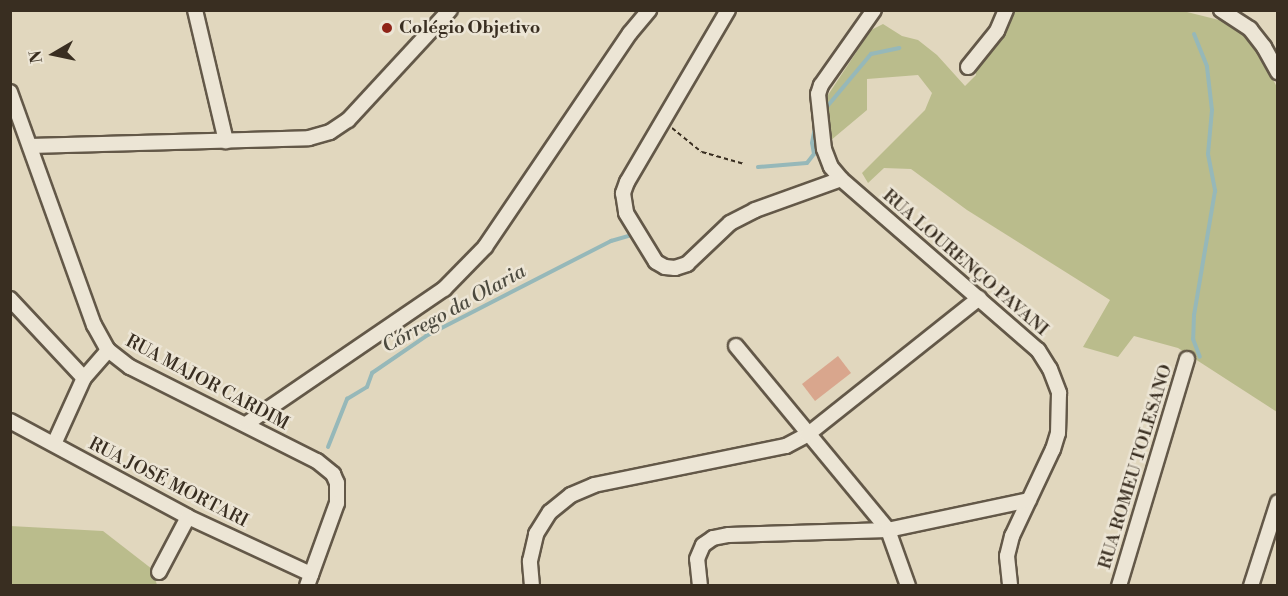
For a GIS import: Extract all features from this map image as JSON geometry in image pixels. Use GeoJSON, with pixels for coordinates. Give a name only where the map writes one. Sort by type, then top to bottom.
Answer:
{"type":"FeatureCollection","features":[{"type":"Feature","properties":{"kind":"street"},"geometry":{"type":"LineString","coordinates":[[195,10],[226,141]]}},
{"type":"Feature","properties":{"kind":"street"},"geometry":{"type":"LineString","coordinates":[[30,146],[309,138],[330,132],[348,120],[450,10]]}},
{"type":"Feature","properties":{"kind":"street"},"geometry":{"type":"LineString","coordinates":[[246,424],[444,289],[485,247],[630,33],[649,10]]}},
{"type":"Feature","properties":{"kind":"street"},"geometry":{"type":"LineString","coordinates":[[728,10],[627,182],[624,204],[626,213],[656,262],[665,267],[675,268],[687,264],[730,223],[755,210],[841,179]]}},
{"type":"Feature","properties":{"kind":"street","name":"RUA LOURENÇO PAVANI"},"geometry":{"type":"LineString","coordinates":[[874,10],[821,85],[818,94],[824,149],[841,179],[1038,350],[1050,369],[1059,393],[1058,433],[1012,536],[1007,556],[1010,585]]}},
{"type":"Feature","properties":{"kind":"street"},"geometry":{"type":"LineString","coordinates":[[968,67],[998,32],[1006,10]]}},
{"type":"Feature","properties":{"kind":"street"},"geometry":{"type":"LineString","coordinates":[[1221,10],[1250,29],[1264,47],[1278,72]]}},
{"type":"Feature","properties":{"kind":"street","name":"RUA MAJOR CARDIM"},"geometry":{"type":"LineString","coordinates":[[10,92],[94,325],[108,350],[130,366],[326,467],[337,483],[337,503],[309,580]]}},
{"type":"Feature","properties":{"kind":"street"},"geometry":{"type":"LineString","coordinates":[[532,585],[530,561],[536,534],[550,512],[571,495],[594,485],[765,452],[807,435],[979,298]]}},
{"type":"Feature","properties":{"kind":"street"},"geometry":{"type":"LineString","coordinates":[[10,299],[84,378]]}},
{"type":"Feature","properties":{"kind":"street"},"geometry":{"type":"LineString","coordinates":[[736,346],[888,531],[908,585]]}},
{"type":"Feature","properties":{"kind":"street"},"geometry":{"type":"LineString","coordinates":[[54,444],[84,378],[108,350]]}},
{"type":"Feature","properties":{"kind":"street","name":"RUA ROMEU TOLESANO"},"geometry":{"type":"LineString","coordinates":[[1119,585],[1187,359]]}},
{"type":"Feature","properties":{"kind":"street","name":"RUA JOSÉ MORTARI"},"geometry":{"type":"LineString","coordinates":[[10,421],[309,580]]}},
{"type":"Feature","properties":{"kind":"street"},"geometry":{"type":"LineString","coordinates":[[700,585],[697,559],[702,546],[713,538],[729,535],[888,531],[1029,500]]}},
{"type":"Feature","properties":{"kind":"street"},"geometry":{"type":"LineString","coordinates":[[1251,585],[1278,501]]}},
{"type":"Feature","properties":{"kind":"street"},"geometry":{"type":"LineString","coordinates":[[159,572],[188,517]]}},
{"type":"Feature","properties":{"kind":"path"},"geometry":{"type":"LineString","coordinates":[[663,120],[702,152],[744,164]]}},
{"type":"Feature","properties":{"kind":"green space"},"geometry":{"type":"Polygon","coordinates":[[[1008,11],[1183,11],[1223,21],[1250,37],[1277,87],[1277,412],[1178,348],[1134,336],[1118,357],[1083,347],[1110,300],[967,210],[911,169],[884,168],[868,183],[862,173],[925,110],[932,93],[918,75],[867,79],[867,110],[830,141],[822,104],[871,30],[883,24],[902,36],[918,40],[937,55],[965,86],[976,75],[976,63],[1008,11]]]}},
{"type":"Feature","properties":{"kind":"green space"},"geometry":{"type":"Polygon","coordinates":[[[10,526],[103,531],[152,569],[157,585],[11,585],[10,526]]]}},
{"type":"Feature","properties":{"kind":"building"},"geometry":{"type":"Polygon","coordinates":[[[838,356],[851,373],[815,401],[802,384],[838,356]]]}},
{"type":"Feature","properties":{"kind":"waterway"},"geometry":{"type":"LineString","coordinates":[[1194,34],[1207,67],[1212,110],[1208,154],[1215,191],[1194,315],[1193,339],[1200,357]]}},
{"type":"Feature","properties":{"kind":"waterway","name":"Córrego da Olaria"},"geometry":{"type":"LineString","coordinates":[[825,109],[871,54],[899,48]]}},
{"type":"Feature","properties":{"kind":"waterway","name":"Córrego da Olaria"},"geometry":{"type":"LineString","coordinates":[[758,167],[807,163],[814,154],[812,143],[815,127]]}},
{"type":"Feature","properties":{"kind":"waterway","name":"Córrego da Olaria"},"geometry":{"type":"LineString","coordinates":[[328,447],[347,399],[367,387],[372,373],[426,336],[611,241],[632,235]]}},
{"type":"Feature","properties":{"kind":"place","name":"Colégio Objetivo"},"geometry":{"type":"Point","coordinates":[387,28]}}]}
